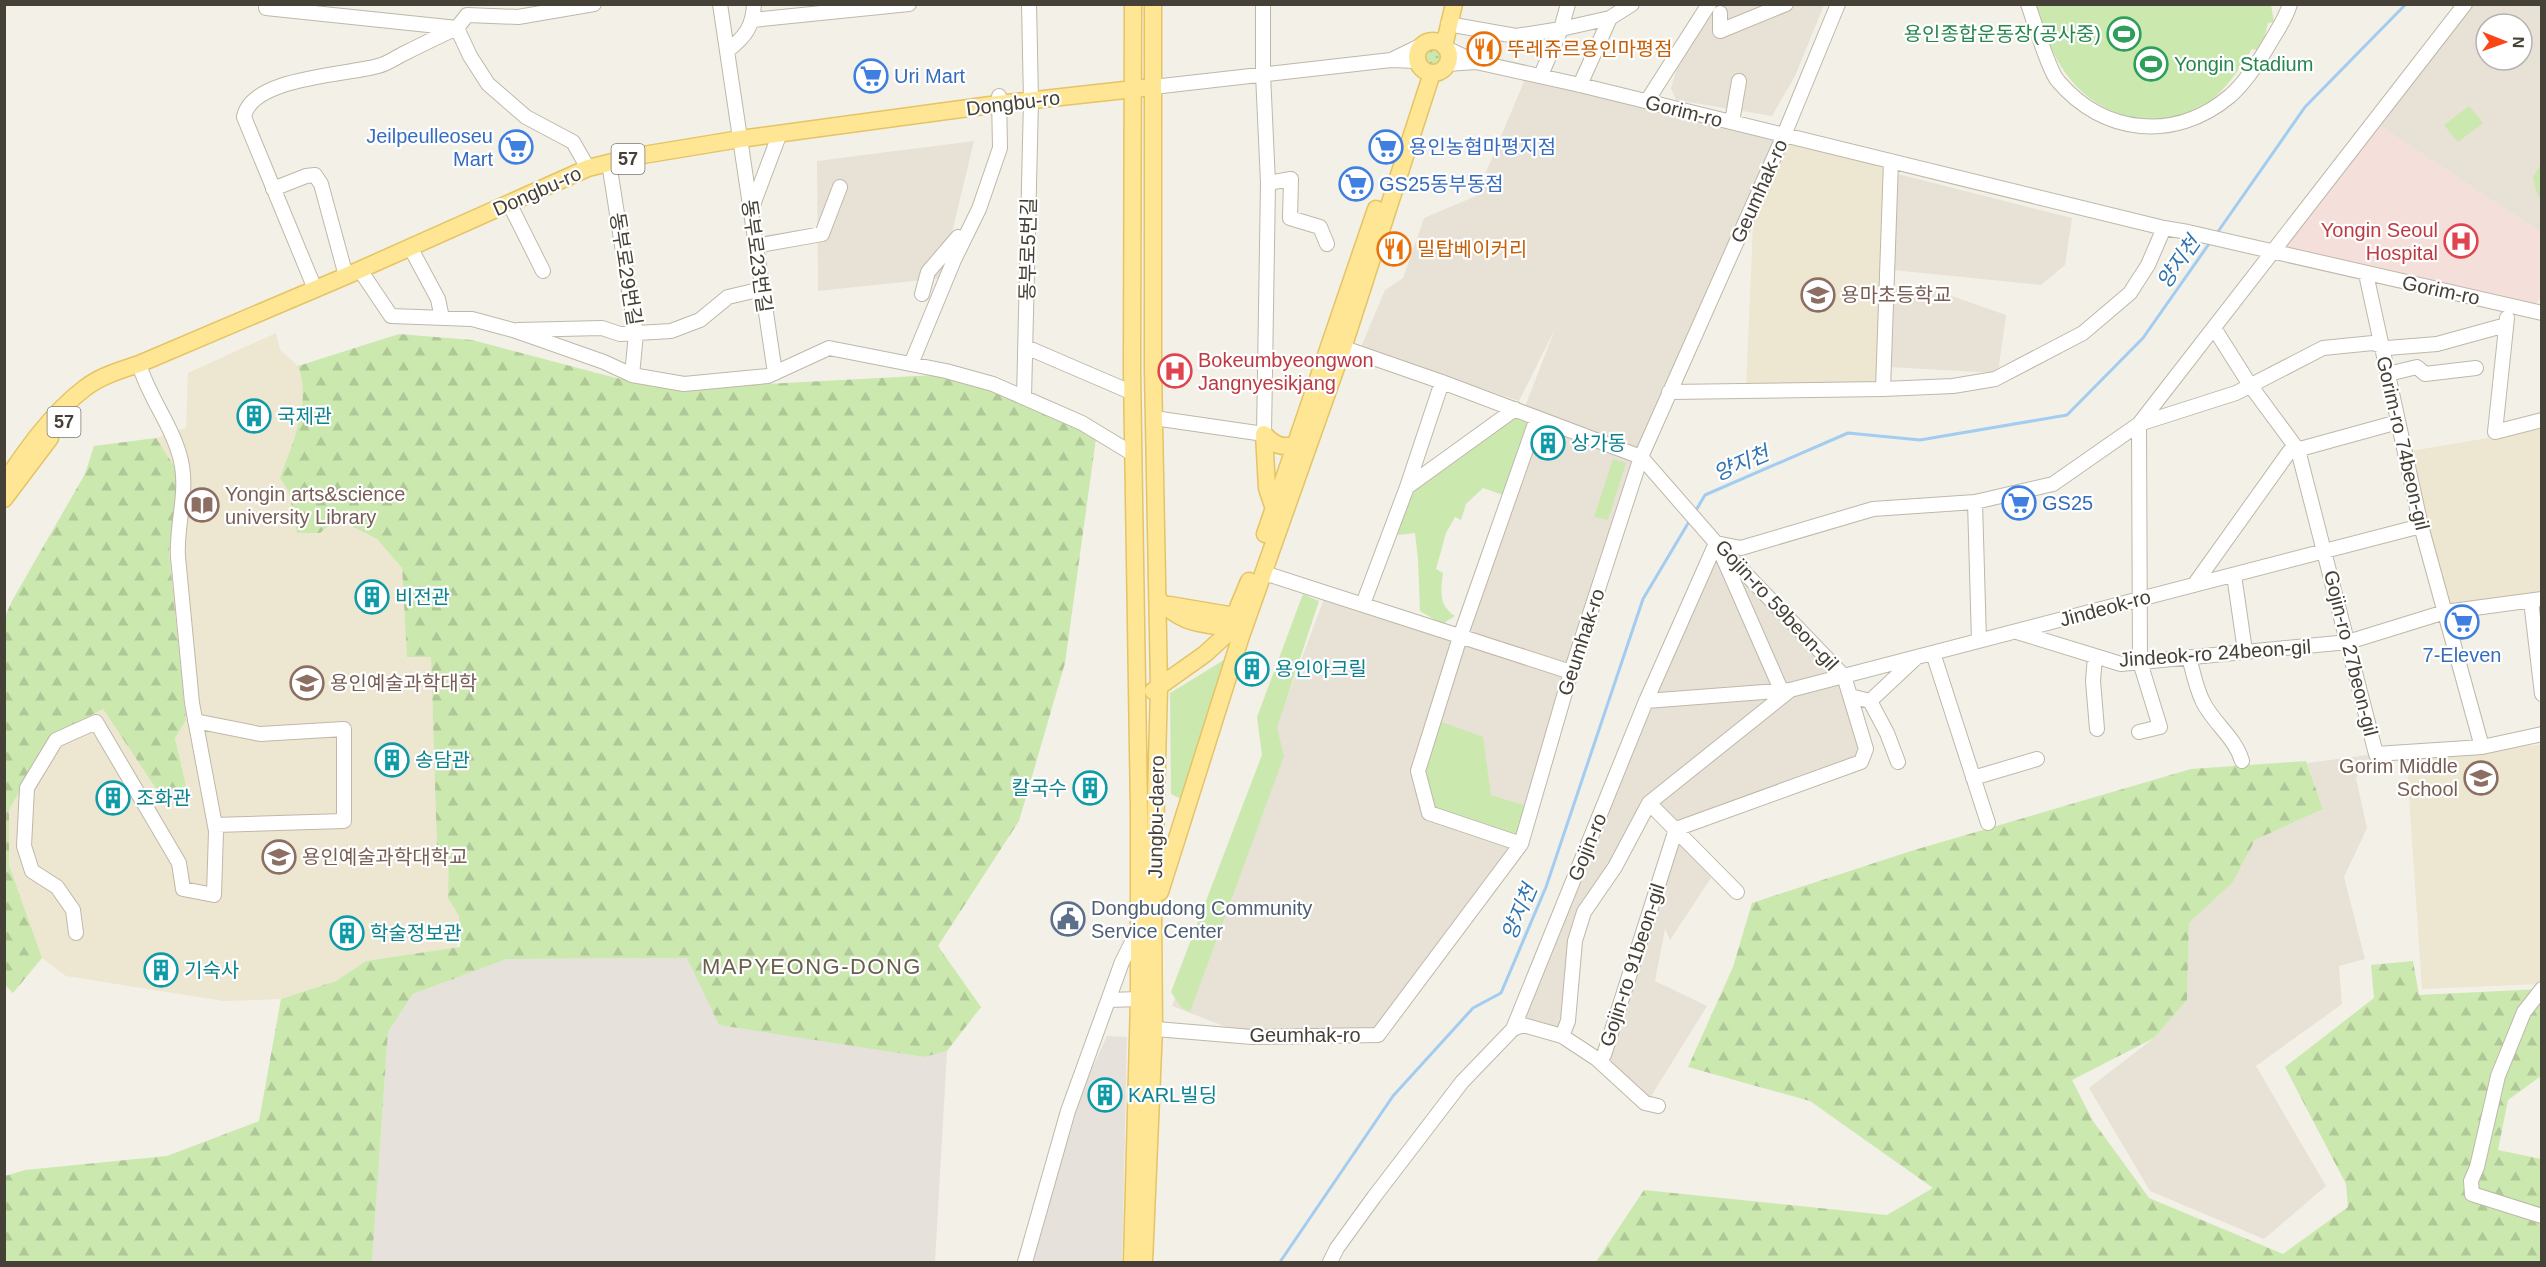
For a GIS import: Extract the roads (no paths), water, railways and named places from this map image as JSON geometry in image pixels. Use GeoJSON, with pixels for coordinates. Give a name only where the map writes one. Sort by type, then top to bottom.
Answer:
{"type":"FeatureCollection","features":[{"type":"Feature","properties":{"kind":"main road"},"geometry":{"type":"LineString","coordinates":[[1132,89],[1133,4]]}},
{"type":"Feature","properties":{"kind":"main road"},"geometry":{"type":"LineString","coordinates":[[1153,87],[1154,4]]}},
{"type":"Feature","properties":{"kind":"main road"},"geometry":{"type":"LineString","coordinates":[[1424,58],[1442,70],[1448,24],[1454,4]]}},
{"type":"Feature","properties":{"kind":"main road"},"geometry":{"type":"LineString","coordinates":[[1424,58],[1448,24]]}},
{"type":"Feature","properties":{"kind":"main road"},"geometry":{"type":"LineString","coordinates":[[1154,913],[1241,636],[1264,573],[1337,345],[1424,58],[1435,41],[1446,53]]}},
{"type":"Feature","properties":{"kind":"main road","name":"Dongbu-ro"},"geometry":{"type":"LineString","coordinates":[[4,499],[84,396],[140,364],[353,273],[588,168],[740,139],[999,100],[1032,100],[1153,87]]}},
{"type":"Feature","properties":{"kind":"main road","name":"Jungbu-daero"},"geometry":{"type":"LineString","coordinates":[[1132,1263],[1154,913],[1159,687],[1154,418],[1153,87]]}},
{"type":"Feature","properties":{"kind":"main road","name":"Jungbu-daero"},"geometry":{"type":"LineString","coordinates":[[1132,89],[1132,393],[1138,702],[1139,999],[1147,1028],[1144,1263]]}},
{"type":"Feature","properties":{"kind":"main road"},"geometry":{"type":"LineString","coordinates":[[1138,702],[1205,654],[1227,634],[1245,593],[1296,445],[1337,345]]}},
{"type":"Feature","properties":{"kind":"main road"},"geometry":{"type":"LineString","coordinates":[[4,483],[23,455],[57,414],[86,387],[110,374],[140,364]]}},
{"type":"Feature","properties":{"kind":"main road"},"geometry":{"type":"LineString","coordinates":[[1264,434],[1273,444],[1285,447],[1296,445]]}},
{"type":"Feature","properties":{"kind":"main road"},"geometry":{"type":"LineString","coordinates":[[1264,434],[1267,488],[1274,509]]}},
{"type":"Feature","properties":{"kind":"main road"},"geometry":{"type":"LineString","coordinates":[[1158,599],[1171,605],[1232,622]]}},
{"type":"Feature","properties":{"kind":"street"},"geometry":{"type":"LineString","coordinates":[[315,289],[244,117],[245,108],[251,100],[316,75],[379,66],[457,27],[467,15],[518,17],[594,4]]}},
{"type":"Feature","properties":{"kind":"street","name":"동부로23번길"},"geometry":{"type":"LineString","coordinates":[[720,4],[775,373]]}},
{"type":"Feature","properties":{"kind":"street"},"geometry":{"type":"LineString","coordinates":[[727,51],[744,38],[753,20],[754,4]]}},
{"type":"Feature","properties":{"kind":"street"},"geometry":{"type":"LineString","coordinates":[[753,20],[909,4]]}},
{"type":"Feature","properties":{"kind":"street","name":"동부로5번길"},"geometry":{"type":"LineString","coordinates":[[1024,398],[1032,100],[1029,4]]}},
{"type":"Feature","properties":{"kind":"street"},"geometry":{"type":"LineString","coordinates":[[1154,418],[1264,434],[1268,183],[1263,74],[1263,4]]}},
{"type":"Feature","properties":{"kind":"street"},"geometry":{"type":"LineString","coordinates":[[1448,24],[1516,36],[1610,18],[1632,4]]}},
{"type":"Feature","properties":{"kind":"street"},"geometry":{"type":"LineString","coordinates":[[1714,9],[1720,31],[1786,4]]}},
{"type":"Feature","properties":{"kind":"street","name":"Geumhak-ro"},"geometry":{"type":"LineString","coordinates":[[1147,1028],[1252,1037],[1378,1035],[1521,844],[1571,672],[1641,457],[1784,135],[1839,4]]}},
{"type":"Feature","properties":{"kind":"street"},"geometry":{"type":"LineString","coordinates":[[2028,4],[2056,79],[2081,104],[2115,123],[2151,128],[2180,122],[2209,112],[2232,94],[2260,60],[2287,8]]}},
{"type":"Feature","properties":{"kind":"street"},"geometry":{"type":"LineString","coordinates":[[1714,539],[1741,548],[1873,509],[1975,502],[2054,484],[2139,424],[2465,4]]}},
{"type":"Feature","properties":{"kind":"street"},"geometry":{"type":"LineString","coordinates":[[1541,75],[1561,29],[1566,6]]}},
{"type":"Feature","properties":{"kind":"street"},"geometry":{"type":"LineString","coordinates":[[266,8],[457,27]]}},
{"type":"Feature","properties":{"kind":"street"},"geometry":{"type":"LineString","coordinates":[[1647,101],[1714,9]]}},
{"type":"Feature","properties":{"kind":"street"},"geometry":{"type":"LineString","coordinates":[[1580,85],[1610,18]]}},
{"type":"Feature","properties":{"kind":"street"},"geometry":{"type":"LineString","coordinates":[[457,27],[470,57],[488,84],[526,117],[573,142],[588,168]]}},
{"type":"Feature","properties":{"kind":"street","name":"Gorim-ro"},"geometry":{"type":"LineString","coordinates":[[1446,53],[2164,228],[2541,313]]}},
{"type":"Feature","properties":{"kind":"street"},"geometry":{"type":"LineString","coordinates":[[1153,87],[1424,58]]}},
{"type":"Feature","properties":{"kind":"street"},"geometry":{"type":"LineString","coordinates":[[1666,74],[1668,107]]}},
{"type":"Feature","properties":{"kind":"street"},"geometry":{"type":"LineString","coordinates":[[1732,122],[1739,81]]}},
{"type":"Feature","properties":{"kind":"street"},"geometry":{"type":"LineString","coordinates":[[911,364],[954,260],[980,209],[1000,148],[999,100]]}},
{"type":"Feature","properties":{"kind":"street"},"geometry":{"type":"LineString","coordinates":[[750,212],[780,133]]}},
{"type":"Feature","properties":{"kind":"street"},"geometry":{"type":"LineString","coordinates":[[1883,389],[1892,161]]}},
{"type":"Feature","properties":{"kind":"street","name":"동부로29번길"},"geometry":{"type":"LineString","coordinates":[[609,163],[636,334],[632,375]]}},
{"type":"Feature","properties":{"kind":"street"},"geometry":{"type":"LineString","coordinates":[[273,189],[306,176],[315,175],[321,184],[353,273],[391,316],[472,319],[513,330],[603,362],[632,375],[684,384],[768,376],[829,348],[946,371],[993,384],[1082,423],[1133,454]]}},
{"type":"Feature","properties":{"kind":"street"},"geometry":{"type":"LineString","coordinates":[[1268,183],[1291,179],[1290,218],[1320,227],[1327,244]]}},
{"type":"Feature","properties":{"kind":"street"},"geometry":{"type":"LineString","coordinates":[[755,246],[822,234],[840,188]]}},
{"type":"Feature","properties":{"kind":"street"},"geometry":{"type":"LineString","coordinates":[[509,203],[543,271]]}},
{"type":"Feature","properties":{"kind":"street"},"geometry":{"type":"LineString","coordinates":[[922,294],[928,272],[980,209]]}},
{"type":"Feature","properties":{"kind":"street"},"geometry":{"type":"LineString","coordinates":[[1670,392],[1883,389],[1953,386],[1995,379],[2083,333],[2130,293],[2148,265],[2164,228]]}},
{"type":"Feature","properties":{"kind":"street"},"geometry":{"type":"LineString","coordinates":[[410,247],[438,299],[442,318]]}},
{"type":"Feature","properties":{"kind":"street","name":"Gorim-ro 74beon-gil"},"geometry":{"type":"LineString","coordinates":[[2366,274],[2421,526],[2482,747]]}},
{"type":"Feature","properties":{"kind":"street"},"geometry":{"type":"LineString","coordinates":[[513,330],[602,328],[620,334],[671,331],[700,320],[728,297],[762,289]]}},
{"type":"Feature","properties":{"kind":"street"},"geometry":{"type":"LineString","coordinates":[[2509,305],[2495,432],[2541,420]]}},
{"type":"Feature","properties":{"kind":"street"},"geometry":{"type":"LineString","coordinates":[[2139,424],[2236,393],[2323,348],[2373,343],[2387,348],[2437,344],[2506,325]]}},
{"type":"Feature","properties":{"kind":"street"},"geometry":{"type":"LineString","coordinates":[[2214,328],[2250,385],[2298,450]]}},
{"type":"Feature","properties":{"kind":"street"},"geometry":{"type":"LineString","coordinates":[[1337,345],[1641,457]]}},
{"type":"Feature","properties":{"kind":"street"},"geometry":{"type":"LineString","coordinates":[[1026,347],[1132,393]]}},
{"type":"Feature","properties":{"kind":"street"},"geometry":{"type":"LineString","coordinates":[[76,933],[73,910],[57,887],[32,871],[24,846],[27,788],[56,740],[96,722],[179,863],[183,889],[214,895],[215,825],[195,722],[178,557],[177,539],[183,483],[182,464],[140,364]]}},
{"type":"Feature","properties":{"kind":"street"},"geometry":{"type":"LineString","coordinates":[[2388,374],[2417,367],[2426,374],[2476,368]]}},
{"type":"Feature","properties":{"kind":"street"},"geometry":{"type":"LineString","coordinates":[[1363,604],[1407,487],[1442,382]]}},
{"type":"Feature","properties":{"kind":"street"},"geometry":{"type":"LineString","coordinates":[[1407,487],[1515,409]]}},
{"type":"Feature","properties":{"kind":"street"},"geometry":{"type":"LineString","coordinates":[[1521,844],[1429,813],[1418,771],[1460,637],[1537,418]]}},
{"type":"Feature","properties":{"kind":"street"},"geometry":{"type":"LineString","coordinates":[[2194,585],[2289,452],[2398,422]]}},
{"type":"Feature","properties":{"kind":"street"},"geometry":{"type":"LineString","coordinates":[[2139,424],[2140,662],[2160,727],[2139,732]]}},
{"type":"Feature","properties":{"kind":"street","name":"Gojin-ro 27beon-gil"},"geometry":{"type":"LineString","coordinates":[[2298,450],[2376,754],[2482,747]]}},
{"type":"Feature","properties":{"kind":"street","name":"Gojin-ro 59beon-gil"},"geometry":{"type":"LineString","coordinates":[[1641,457],[1714,539],[1844,676],[1866,749],[1861,762],[1676,829]]}},
{"type":"Feature","properties":{"kind":"street"},"geometry":{"type":"LineString","coordinates":[[1975,502],[1979,641]]}},
{"type":"Feature","properties":{"kind":"street","name":"Jindeok-ro"},"geometry":{"type":"LineString","coordinates":[[1646,700],[1786,691],[2421,526]]}},
{"type":"Feature","properties":{"kind":"street"},"geometry":{"type":"LineString","coordinates":[[1714,539],[1786,691]]}},
{"type":"Feature","properties":{"kind":"street","name":"Gojin-ro"},"geometry":{"type":"LineString","coordinates":[[1330,1263],[1337,1248],[1374,1197],[1462,1082],[1513,1029],[1646,700],[1714,539]]}},
{"type":"Feature","properties":{"kind":"street"},"geometry":{"type":"LineString","coordinates":[[1264,573],[1571,672]]}},
{"type":"Feature","properties":{"kind":"street"},"geometry":{"type":"LineString","coordinates":[[2234,575],[2245,651]]}},
{"type":"Feature","properties":{"kind":"street"},"geometry":{"type":"LineString","coordinates":[[2348,642],[2445,612],[2536,600],[2541,694]]}},
{"type":"Feature","properties":{"kind":"street","name":"Jindeok-ro 24beon-gil"},"geometry":{"type":"LineString","coordinates":[[2015,632],[2121,664],[2348,642]]}},
{"type":"Feature","properties":{"kind":"street"},"geometry":{"type":"LineString","coordinates":[[1933,653],[1988,823]]}},
{"type":"Feature","properties":{"kind":"street"},"geometry":{"type":"LineString","coordinates":[[2095,656],[2093,681],[2097,729]]}},
{"type":"Feature","properties":{"kind":"street"},"geometry":{"type":"LineString","coordinates":[[1870,701],[1917,657]]}},
{"type":"Feature","properties":{"kind":"street"},"geometry":{"type":"LineString","coordinates":[[2189,657],[2203,702],[2230,736],[2242,760]]}},
{"type":"Feature","properties":{"kind":"street","name":"Jindeok-ro"},"geometry":{"type":"LineString","coordinates":[[1649,804],[1786,691]]}},
{"type":"Feature","properties":{"kind":"street"},"geometry":{"type":"LineString","coordinates":[[1850,696],[1870,701],[1887,733],[1898,762]]}},
{"type":"Feature","properties":{"kind":"street"},"geometry":{"type":"LineString","coordinates":[[195,722],[260,734],[344,729],[344,821],[215,825]]}},
{"type":"Feature","properties":{"kind":"street"},"geometry":{"type":"LineString","coordinates":[[2482,747],[2541,735]]}},
{"type":"Feature","properties":{"kind":"street"},"geometry":{"type":"LineString","coordinates":[[1973,778],[2037,759]]}},
{"type":"Feature","properties":{"kind":"street"},"geometry":{"type":"LineString","coordinates":[[1562,1036],[1568,1021],[1575,941],[1584,912],[1615,867],[1649,804],[1737,892]]}},
{"type":"Feature","properties":{"kind":"street","name":"Gojin-ro 91beon-gil"},"geometry":{"type":"LineString","coordinates":[[1513,1029],[1523,1025],[1562,1036],[1597,1059],[1604,1055],[1676,829]]}},
{"type":"Feature","properties":{"kind":"street"},"geometry":{"type":"LineString","coordinates":[[1024,1263],[1068,1111],[1122,962],[1139,929]]}},
{"type":"Feature","properties":{"kind":"street"},"geometry":{"type":"LineString","coordinates":[[2541,989],[2524,1012],[2498,1076],[2477,1167],[2471,1181],[2472,1194],[2541,1216]]}},
{"type":"Feature","properties":{"kind":"street"},"geometry":{"type":"LineString","coordinates":[[1110,1000],[1139,999]]}},
{"type":"Feature","properties":{"kind":"street"},"geometry":{"type":"LineString","coordinates":[[1597,1059],[1646,1103],[1658,1106]]}},
{"type":"Feature","properties":{"kind":"waterway","name":"양지천"},"geometry":{"type":"LineString","coordinates":[[2217,233],[2305,107],[2406,4]]}},
{"type":"Feature","properties":{"kind":"waterway","name":"양지천"},"geometry":{"type":"LineString","coordinates":[[1695,512],[1705,495],[1848,433],[1920,440],[2067,415],[2143,338],[2211,241]]}},
{"type":"Feature","properties":{"kind":"waterway","name":"양지천"},"geometry":{"type":"LineString","coordinates":[[1280,1262],[1393,1096],[1473,1008],[1501,993],[1546,887],[1643,599],[1690,520]]}},
{"type":"Feature","properties":{"kind":"place","name":"용인종합운동장(공사중)"},"geometry":{"type":"Point","coordinates":[2124,34]}},
{"type":"Feature","properties":{"kind":"place","name":"뚜레쥬르용인마평점"},"geometry":{"type":"Point","coordinates":[1484,49]}},
{"type":"Feature","properties":{"kind":"place","name":"Yongin Stadium"},"geometry":{"type":"Point","coordinates":[2151,64]}},
{"type":"Feature","properties":{"kind":"place","name":"Uri Mart"},"geometry":{"type":"Point","coordinates":[871,76]}},
{"type":"Feature","properties":{"kind":"place","name":"Jeilpeulleoseu Mart"},"geometry":{"type":"Point","coordinates":[516,147]}},
{"type":"Feature","properties":{"kind":"place","name":"용인농협마평지점"},"geometry":{"type":"Point","coordinates":[1386,147]}},
{"type":"Feature","properties":{"kind":"place","name":"GS25동부동점"},"geometry":{"type":"Point","coordinates":[1356,184]}},
{"type":"Feature","properties":{"kind":"place","name":"Yongin Seoul Hospital"},"geometry":{"type":"Point","coordinates":[2461,241]}},
{"type":"Feature","properties":{"kind":"place","name":"밀탑베이커리"},"geometry":{"type":"Point","coordinates":[1394,249]}},
{"type":"Feature","properties":{"kind":"place","name":"용마초등학교"},"geometry":{"type":"Point","coordinates":[1818,295]}},
{"type":"Feature","properties":{"kind":"place","name":"Bokeumbyeongwon Jangnyesikjang"},"geometry":{"type":"Point","coordinates":[1175,371]}},
{"type":"Feature","properties":{"kind":"place","name":"국제관"},"geometry":{"type":"Point","coordinates":[254,416]}},
{"type":"Feature","properties":{"kind":"place","name":"상가동"},"geometry":{"type":"Point","coordinates":[1548,443]}},
{"type":"Feature","properties":{"kind":"place","name":"GS25"},"geometry":{"type":"Point","coordinates":[2019,503]}},
{"type":"Feature","properties":{"kind":"place","name":"Yongin arts&science university Library"},"geometry":{"type":"Point","coordinates":[202,505]}},
{"type":"Feature","properties":{"kind":"place","name":"비전관"},"geometry":{"type":"Point","coordinates":[372,597]}},
{"type":"Feature","properties":{"kind":"place","name":"7-Eleven"},"geometry":{"type":"Point","coordinates":[2462,622]}},
{"type":"Feature","properties":{"kind":"place","name":"용인아크릴"},"geometry":{"type":"Point","coordinates":[1252,669]}},
{"type":"Feature","properties":{"kind":"place","name":"용인예술과학대학"},"geometry":{"type":"Point","coordinates":[307,683]}},
{"type":"Feature","properties":{"kind":"place","name":"송담관"},"geometry":{"type":"Point","coordinates":[392,760]}},
{"type":"Feature","properties":{"kind":"place","name":"Gorim Middle School"},"geometry":{"type":"Point","coordinates":[2481,778]}},
{"type":"Feature","properties":{"kind":"place","name":"칼국수"},"geometry":{"type":"Point","coordinates":[1090,788]}},
{"type":"Feature","properties":{"kind":"place","name":"조화관"},"geometry":{"type":"Point","coordinates":[113,798]}},
{"type":"Feature","properties":{"kind":"place","name":"용인예술과학대학교"},"geometry":{"type":"Point","coordinates":[279,857]}},
{"type":"Feature","properties":{"kind":"place","name":"Dongbudong Community Service Center"},"geometry":{"type":"Point","coordinates":[1068,919]}},
{"type":"Feature","properties":{"kind":"place","name":"학술정보관"},"geometry":{"type":"Point","coordinates":[347,933]}},
{"type":"Feature","properties":{"kind":"place","name":"기숙사"},"geometry":{"type":"Point","coordinates":[161,970]}},
{"type":"Feature","properties":{"kind":"place","name":"KARL빌딩"},"geometry":{"type":"Point","coordinates":[1105,1095]}},
{"type":"Feature","properties":{"kind":"district","name":"MAPYEONG-DONG"},"geometry":{"type":"Point","coordinates":[812,966]}}]}
